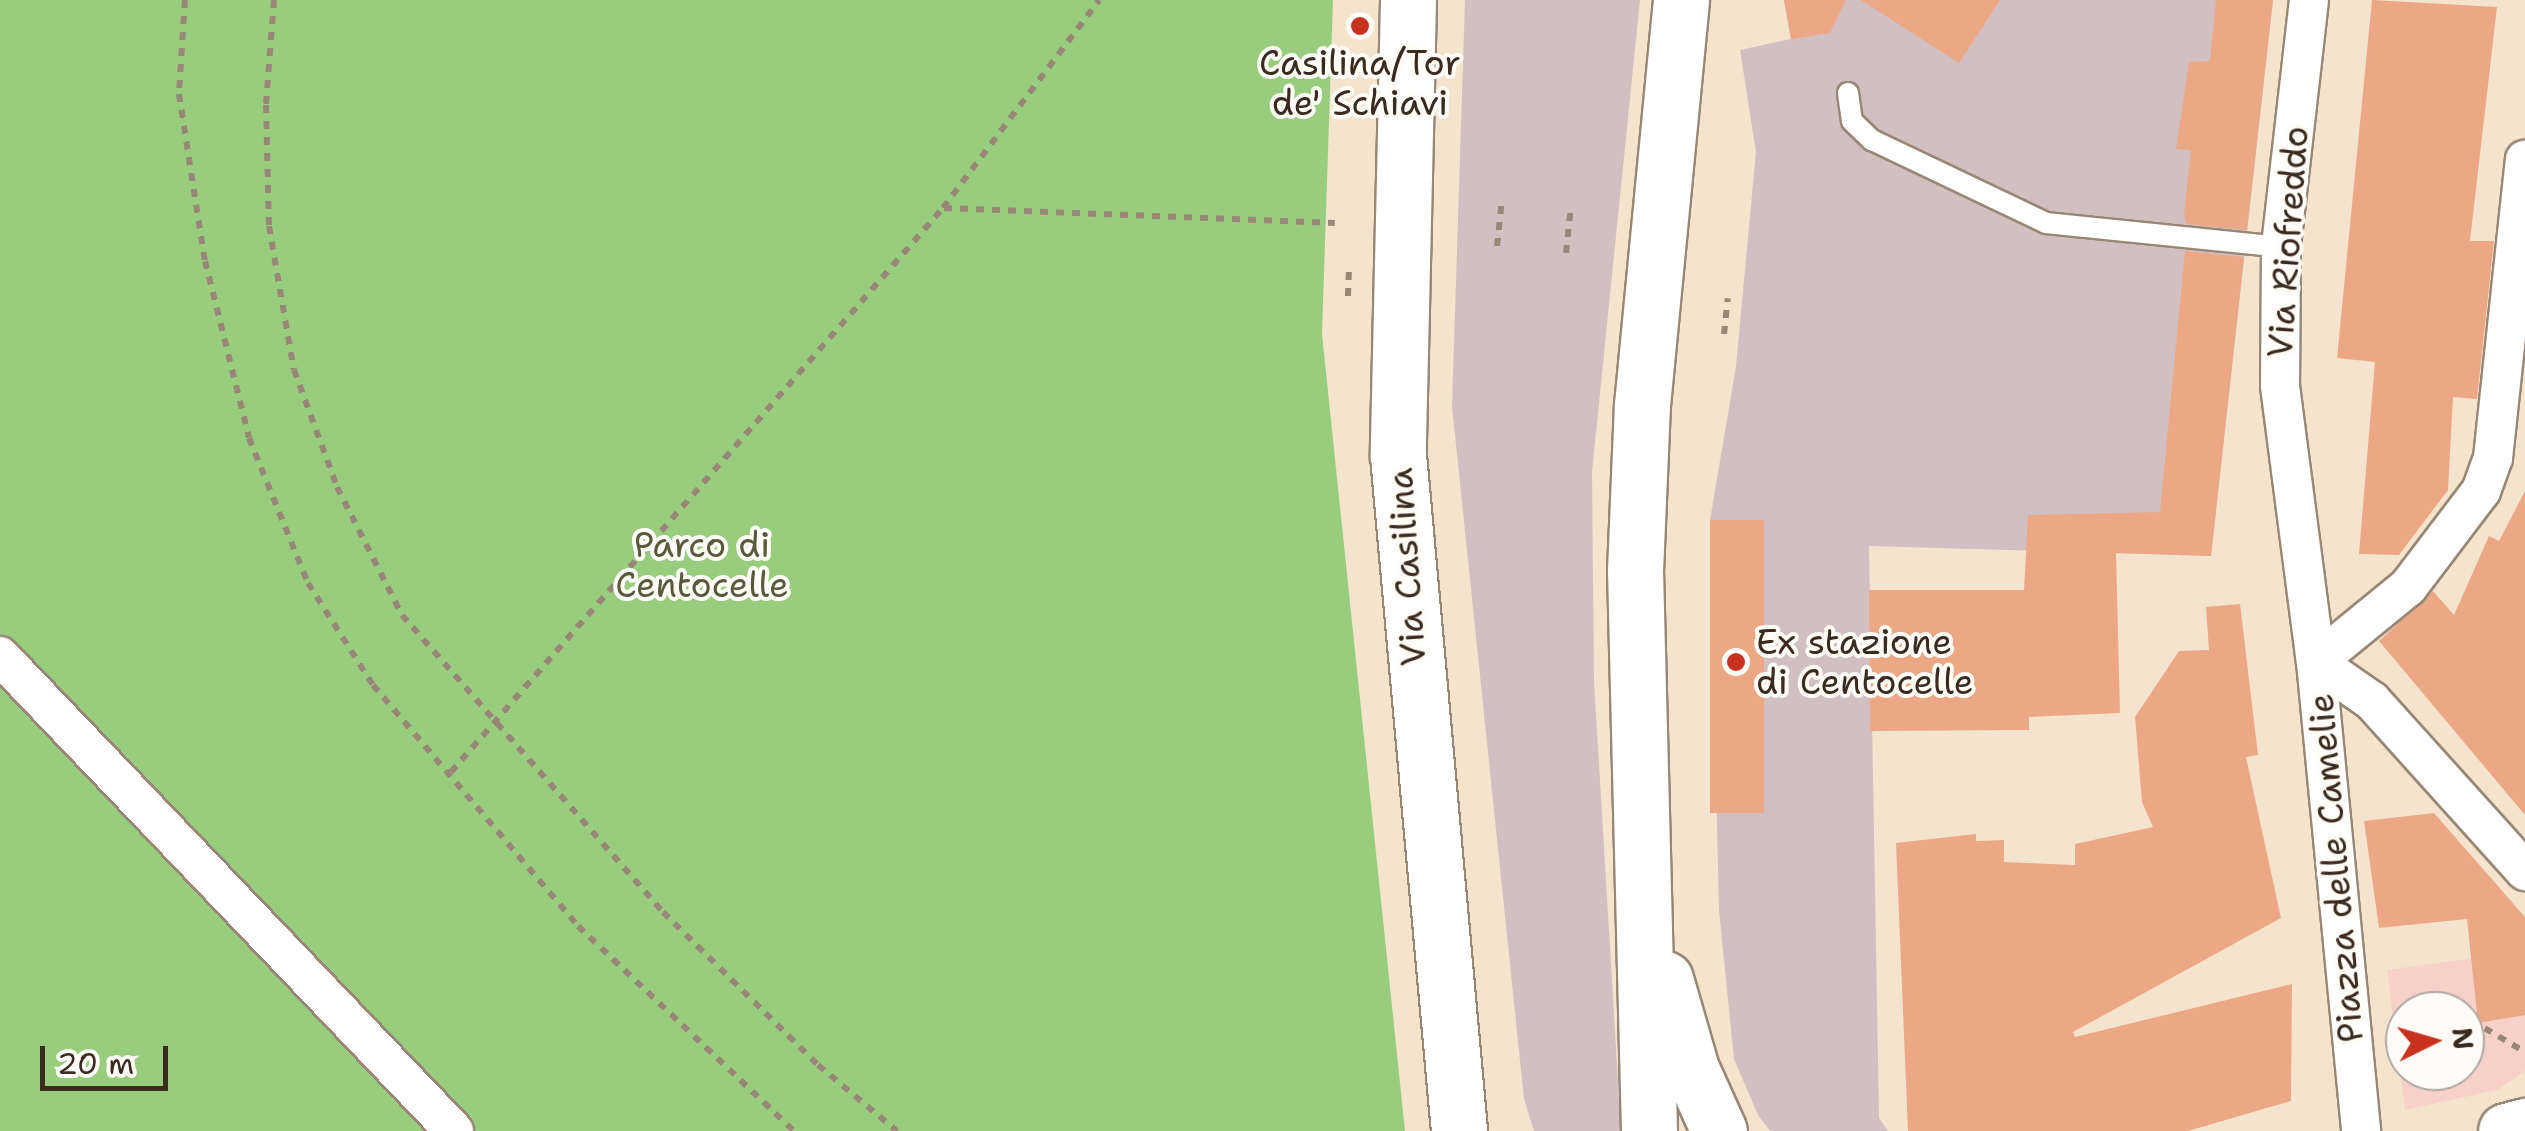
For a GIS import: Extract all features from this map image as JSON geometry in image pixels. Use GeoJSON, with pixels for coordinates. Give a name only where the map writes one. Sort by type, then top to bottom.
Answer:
{"type":"FeatureCollection","features":[{"type":"Feature","properties":{"kind":"main road","name":"Via Casilina"},"geometry":{"type":"LineString","coordinates":[[1408,0],[1398,454],[1441,984],[1459,1131]]}},
{"type":"Feature","properties":{"kind":"main road"},"geometry":{"type":"LineString","coordinates":[[1648,1131],[1639,821],[1640,440],[1681,0]]}},
{"type":"Feature","properties":{"kind":"main road"},"geometry":{"type":"LineString","coordinates":[[1639,821],[1672,1007],[1719,1131]]}},
{"type":"Feature","properties":{"kind":"main road"},"geometry":{"type":"LineString","coordinates":[[1441,984],[1497,1131]]}},
{"type":"Feature","properties":{"kind":"main road"},"geometry":{"type":"LineString","coordinates":[[2506,1131],[2525,1126]]}},
{"type":"Feature","properties":{"kind":"street","name":"Via Riofreddo"},"geometry":{"type":"LineString","coordinates":[[2310,0],[2281,247],[2280,386],[2316,662]]}},
{"type":"Feature","properties":{"kind":"street"},"geometry":{"type":"LineString","coordinates":[[2316,662],[2408,587],[2481,491],[2492,458],[2525,160]]}},
{"type":"Feature","properties":{"kind":"street"},"geometry":{"type":"LineString","coordinates":[[0,656],[454,1131]]}},
{"type":"Feature","properties":{"kind":"street","name":"Piazza delle Camelie"},"geometry":{"type":"LineString","coordinates":[[2316,662],[2372,701],[2525,871]]}},
{"type":"Feature","properties":{"kind":"street","name":"Piazza delle Camelie"},"geometry":{"type":"LineString","coordinates":[[2316,662],[2361,1131]]}},
{"type":"Feature","properties":{"kind":"lane"},"geometry":{"type":"LineString","coordinates":[[1848,93],[1852,121],[1872,140],[2046,223],[2281,247]]}},
{"type":"Feature","properties":{"kind":"path"},"geometry":{"type":"LineString","coordinates":[[184,0],[179,94],[205,261],[249,438],[308,583],[373,685],[451,772],[578,926],[794,1131]]}},
{"type":"Feature","properties":{"kind":"path"},"geometry":{"type":"LineString","coordinates":[[274,0],[266,105],[269,226],[294,370],[336,487],[402,614],[492,723],[663,912],[818,1065],[897,1131]]}},
{"type":"Feature","properties":{"kind":"path"},"geometry":{"type":"LineString","coordinates":[[451,772],[942,208],[1099,0]]}},
{"type":"Feature","properties":{"kind":"path"},"geometry":{"type":"LineString","coordinates":[[1497,246],[1502,198]]}},
{"type":"Feature","properties":{"kind":"path"},"geometry":{"type":"LineString","coordinates":[[1566,253],[1572,206]]}},
{"type":"Feature","properties":{"kind":"path"},"geometry":{"type":"LineString","coordinates":[[942,208],[1336,223]]}},
{"type":"Feature","properties":{"kind":"path"},"geometry":{"type":"LineString","coordinates":[[1348,296],[1349,264]]}},
{"type":"Feature","properties":{"kind":"path"},"geometry":{"type":"LineString","coordinates":[[1724,334],[1728,298]]}},
{"type":"Feature","properties":{"kind":"path"},"geometry":{"type":"LineString","coordinates":[[2485,1028],[2525,1052]]}},
{"type":"Feature","properties":{"kind":"shaded area"},"geometry":{"type":"Polygon","coordinates":[[[1465,0],[1640,0],[1592,472],[1594,681],[1621,1131],[1534,1131],[1524,1099],[1452,406],[1465,0]]]}},
{"type":"Feature","properties":{"kind":"shaded area"},"geometry":{"type":"Polygon","coordinates":[[[1784,0],[2273,0],[2211,556],[1869,546],[1879,1118],[1888,1131],[1770,1131],[1758,1115],[1734,1059],[1719,911],[1710,520],[1736,366],[1756,152],[1740,50],[1791,39],[1784,0]]]}},
{"type":"Feature","properties":{"kind":"shaded area"},"geometry":{"type":"Polygon","coordinates":[[[2525,951],[2525,1071],[2497,1090],[2405,1110],[2403,1091],[2485,1091],[2485,991],[2390,991],[2387,970],[2525,951]]]}},
{"type":"Feature","properties":{"kind":"green space","name":"Parco di Centocelle"},"geometry":{"type":"Polygon","coordinates":[[[0,0],[1333,0],[1322,334],[1405,1131],[0,1131],[0,0]]]}},
{"type":"Feature","properties":{"kind":"building"},"geometry":{"type":"Polygon","coordinates":[[[1784,0],[1846,0],[1830,33],[1791,39],[1784,0]]]}},
{"type":"Feature","properties":{"kind":"building"},"geometry":{"type":"Polygon","coordinates":[[[1861,0],[2000,0],[1959,63],[1861,0]]]}},
{"type":"Feature","properties":{"kind":"building"},"geometry":{"type":"Polygon","coordinates":[[[2216,0],[2273,0],[2247,230],[2187,224],[2184,215],[2191,150],[2176,149],[2189,62],[2210,61],[2216,0]]]}},
{"type":"Feature","properties":{"kind":"building"},"geometry":{"type":"Polygon","coordinates":[[[2372,0],[2497,7],[2470,241],[2494,241],[2477,399],[2453,397],[2448,490],[2399,555],[2359,554],[2375,362],[2337,358],[2372,0]]]}},
{"type":"Feature","properties":{"kind":"building"},"geometry":{"type":"Polygon","coordinates":[[[2185,251],[2244,257],[2211,556],[2116,553],[2120,713],[2029,717],[2029,730],[1870,731],[1869,590],[2024,590],[2028,515],[2160,512],[2185,251]]]}},
{"type":"Feature","properties":{"kind":"building"},"geometry":{"type":"Polygon","coordinates":[[[2525,491],[2525,815],[2379,641],[2433,591],[2454,615],[2489,536],[2499,541],[2525,491]]]}},
{"type":"Feature","properties":{"kind":"building"},"geometry":{"type":"Polygon","coordinates":[[[1710,520],[1764,520],[1764,813],[1710,813],[1710,520]]]}},
{"type":"Feature","properties":{"kind":"building"},"geometry":{"type":"Polygon","coordinates":[[[2240,604],[2258,755],[2246,757],[2281,918],[2073,1032],[2075,1037],[2292,984],[2291,1101],[2188,1131],[1908,1131],[1896,843],[1976,834],[1976,841],[2004,840],[2004,862],[2075,865],[2075,844],[2153,827],[2142,802],[2135,717],[2179,651],[2209,650],[2206,607],[2240,604]]]}},
{"type":"Feature","properties":{"kind":"building"},"geometry":{"type":"Polygon","coordinates":[[[2434,813],[2525,917],[2525,1015],[2485,1022],[2485,991],[2475,991],[2467,919],[2379,928],[2364,821],[2434,813]]]}},
{"type":"Feature","properties":{"kind":"place","name":"Casilina/Tor de' Schiavi"},"geometry":{"type":"Point","coordinates":[1360,26]}},
{"type":"Feature","properties":{"kind":"place","name":"Ex stazione di Centocelle"},"geometry":{"type":"Point","coordinates":[1736,662]}}]}
